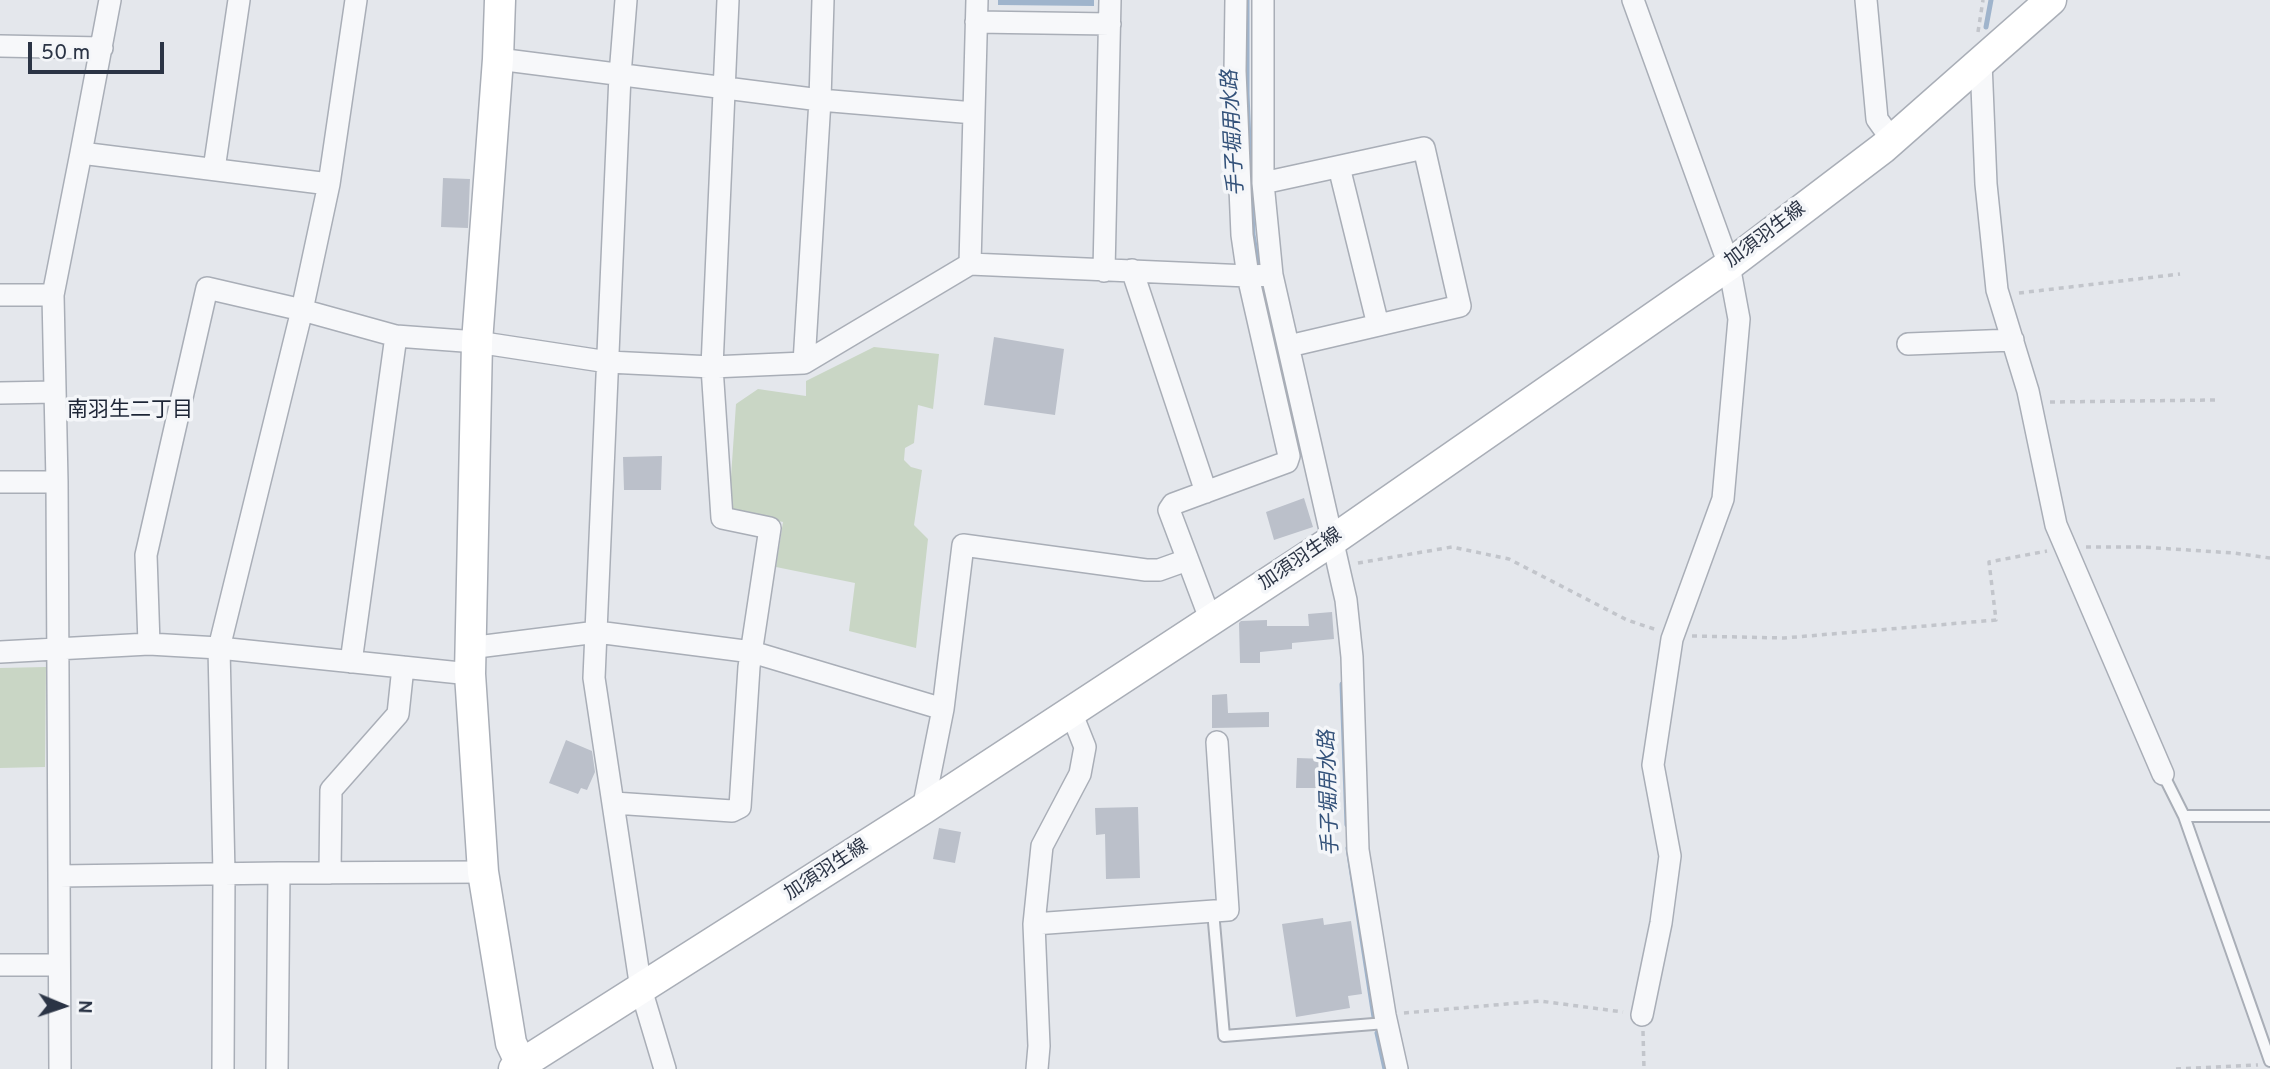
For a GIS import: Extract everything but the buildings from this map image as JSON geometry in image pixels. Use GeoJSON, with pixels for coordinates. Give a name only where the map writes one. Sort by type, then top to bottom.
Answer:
{"type":"FeatureCollection","features":[{"type":"Feature","properties":{"kind":"main road"},"geometry":{"type":"LineString","coordinates":[[500,0],[477,342],[469,661],[483,872],[511,1043],[518,1067]]}},
{"type":"Feature","properties":{"kind":"main road","name":"加須羽生線"},"geometry":{"type":"LineString","coordinates":[[518,1067],[923,809],[1214,618],[1336,553],[1729,265],[1892,140],[2051,0]]}},
{"type":"Feature","properties":{"kind":"street"},"geometry":{"type":"LineString","coordinates":[[60,1069],[59,649],[53,295],[110,0]]}},
{"type":"Feature","properties":{"kind":"street"},"geometry":{"type":"LineString","coordinates":[[214,169],[239,0]]}},
{"type":"Feature","properties":{"kind":"street"},"geometry":{"type":"LineString","coordinates":[[223,1069],[225,874],[219,648],[302,310],[328,184],[356,0]]}},
{"type":"Feature","properties":{"kind":"street"},"geometry":{"type":"LineString","coordinates":[[626,0],[620,75],[594,678],[641,989],[666,1069]]}},
{"type":"Feature","properties":{"kind":"street"},"geometry":{"type":"LineString","coordinates":[[614,803],[732,811],[740,807],[749,667],[770,528],[722,519],[712,367],[728,0]]}},
{"type":"Feature","properties":{"kind":"street"},"geometry":{"type":"LineString","coordinates":[[804,363],[820,100],[823,0]]}},
{"type":"Feature","properties":{"kind":"street"},"geometry":{"type":"LineString","coordinates":[[970,264],[976,0]]}},
{"type":"Feature","properties":{"kind":"street"},"geometry":{"type":"LineString","coordinates":[[1104,271],[1110,0]]}},
{"type":"Feature","properties":{"kind":"street"},"geometry":{"type":"LineString","coordinates":[[1214,618],[1206,608],[1169,510],[1173,504],[1287,462],[1289,456],[1248,276],[1241,207],[1236,0]]}},
{"type":"Feature","properties":{"kind":"street"},"geometry":{"type":"LineString","coordinates":[[1263,0],[1263,183],[1272,275],[1346,600],[1352,657],[1358,850],[1385,1019],[1397,1069]]}},
{"type":"Feature","properties":{"kind":"street"},"geometry":{"type":"LineString","coordinates":[[1633,0],[1729,265],[1739,320],[1723,499],[1673,635],[1653,765],[1670,856],[1661,923],[1642,1015]]}},
{"type":"Feature","properties":{"kind":"street"},"geometry":{"type":"LineString","coordinates":[[1867,0],[1877,119],[1892,140]]}},
{"type":"Feature","properties":{"kind":"street"},"geometry":{"type":"LineString","coordinates":[[976,22],[1110,24]]}},
{"type":"Feature","properties":{"kind":"street"},"geometry":{"type":"LineString","coordinates":[[0,46],[102,48]]}},
{"type":"Feature","properties":{"kind":"street"},"geometry":{"type":"LineString","coordinates":[[498,59],[820,100],[974,113]]}},
{"type":"Feature","properties":{"kind":"street"},"geometry":{"type":"LineString","coordinates":[[1981,62],[1986,184],[1999,295],[2030,402],[2056,525],[2163,774]]}},
{"type":"Feature","properties":{"kind":"street"},"geometry":{"type":"LineString","coordinates":[[1263,183],[1423,148],[1460,306],[1289,346]]}},
{"type":"Feature","properties":{"kind":"street"},"geometry":{"type":"LineString","coordinates":[[81,153],[328,184]]}},
{"type":"Feature","properties":{"kind":"street"},"geometry":{"type":"LineString","coordinates":[[1339,167],[1378,325]]}},
{"type":"Feature","properties":{"kind":"street"},"geometry":{"type":"LineString","coordinates":[[149,644],[146,555],[207,288],[396,335],[477,342],[608,362],[712,367],[804,363],[970,264],[1104,271],[1272,275]]}},
{"type":"Feature","properties":{"kind":"street"},"geometry":{"type":"LineString","coordinates":[[1132,270],[1206,492]]}},
{"type":"Feature","properties":{"kind":"street"},"geometry":{"type":"LineString","coordinates":[[0,295],[53,295]]}},
{"type":"Feature","properties":{"kind":"street"},"geometry":{"type":"LineString","coordinates":[[351,662],[396,335]]}},
{"type":"Feature","properties":{"kind":"street"},"geometry":{"type":"LineString","coordinates":[[1908,344],[2013,340]]}},
{"type":"Feature","properties":{"kind":"street"},"geometry":{"type":"LineString","coordinates":[[0,393],[55,392]]}},
{"type":"Feature","properties":{"kind":"street"},"geometry":{"type":"LineString","coordinates":[[0,482],[57,482]]}},
{"type":"Feature","properties":{"kind":"street"},"geometry":{"type":"LineString","coordinates":[[923,809],[943,709],[963,545],[1146,570],[1159,570],[1187,560]]}},
{"type":"Feature","properties":{"kind":"street"},"geometry":{"type":"LineString","coordinates":[[0,652],[149,644],[219,648],[403,667],[469,661],[597,632],[752,652],[943,709]]}},
{"type":"Feature","properties":{"kind":"street"},"geometry":{"type":"LineString","coordinates":[[330,873],[331,790],[398,714],[403,667]]}},
{"type":"Feature","properties":{"kind":"street"},"geometry":{"type":"LineString","coordinates":[[1037,1069],[1039,1046],[1034,924],[1042,846],[1080,774],[1085,747],[1071,712]]}},
{"type":"Feature","properties":{"kind":"street"},"geometry":{"type":"LineString","coordinates":[[1034,924],[1228,910],[1217,742]]}},
{"type":"Feature","properties":{"kind":"street"},"geometry":{"type":"LineString","coordinates":[[59,876],[483,872]]}},
{"type":"Feature","properties":{"kind":"street"},"geometry":{"type":"LineString","coordinates":[[277,1069],[279,873]]}},
{"type":"Feature","properties":{"kind":"street"},"geometry":{"type":"LineString","coordinates":[[0,965],[58,965]]}},
{"type":"Feature","properties":{"kind":"lane"},"geometry":{"type":"LineString","coordinates":[[2163,774],[2184,816],[2270,1063]]}},
{"type":"Feature","properties":{"kind":"lane"},"geometry":{"type":"LineString","coordinates":[[2184,816],[2270,816]]}},
{"type":"Feature","properties":{"kind":"lane"},"geometry":{"type":"LineString","coordinates":[[1213,911],[1224,1036],[1385,1019]]}},
{"type":"Feature","properties":{"kind":"path"},"geometry":{"type":"LineString","coordinates":[[1999,295],[2180,274]]}},
{"type":"Feature","properties":{"kind":"path"},"geometry":{"type":"LineString","coordinates":[[2030,402],[2215,401]]}},
{"type":"Feature","properties":{"kind":"path"},"geometry":{"type":"LineString","coordinates":[[1336,553],[1452,547],[1509,559],[1627,620],[1673,635],[1784,638],[1996,620],[1989,562],[2065,547],[2142,547],[2270,558]]}},
{"type":"Feature","properties":{"kind":"path"},"geometry":{"type":"LineString","coordinates":[[1385,1019],[1539,1001],[1642,1015],[1644,1069]]}},
{"type":"Feature","properties":{"kind":"path"},"geometry":{"type":"LineString","coordinates":[[2176,1069],[2270,1063]]}},
{"type":"Feature","properties":{"kind":"green space"},"geometry":{"type":"Polygon","coordinates":[[[874,347],[939,354],[933,409],[918,405],[914,443],[905,448],[904,460],[911,467],[922,470],[914,525],[928,539],[916,648],[849,631],[855,583],[776,567],[783,522],[734,511],[729,506],[736,404],[758,389],[806,396],[806,381],[874,347]]]}},
{"type":"Feature","properties":{"kind":"green space"},"geometry":{"type":"Polygon","coordinates":[[[46,667],[45,767],[0,768],[0,668],[46,667]]]}},
{"type":"Feature","properties":{"kind":"water"},"geometry":{"type":"Polygon","coordinates":[[[998,0],[1094,0],[1094,6],[998,5],[998,0]]]}},
{"type":"Feature","properties":{"kind":"waterway","name":"手子堀用水路"},"geometry":{"type":"LineString","coordinates":[[1247,0],[1247,94],[1253,235],[1258,264]]}},
{"type":"Feature","properties":{"kind":"waterway"},"geometry":{"type":"LineString","coordinates":[[1986,27],[1991,0]]}},
{"type":"Feature","properties":{"kind":"waterway","name":"手子堀用水路"},"geometry":{"type":"LineString","coordinates":[[1264,289],[1299,444]]}},
{"type":"Feature","properties":{"kind":"waterway","name":"手子堀用水路"},"geometry":{"type":"LineString","coordinates":[[1342,684],[1347,825]]}},
{"type":"Feature","properties":{"kind":"waterway","name":"手子堀用水路"},"geometry":{"type":"LineString","coordinates":[[1348,848],[1374,1017]]}},
{"type":"Feature","properties":{"kind":"waterway","name":"手子堀用水路"},"geometry":{"type":"LineString","coordinates":[[1377,1033],[1385,1069]]}},
{"type":"Feature","properties":{"kind":"district","name":"南羽生二丁目"},"geometry":{"type":"Point","coordinates":[130,412]}}]}
